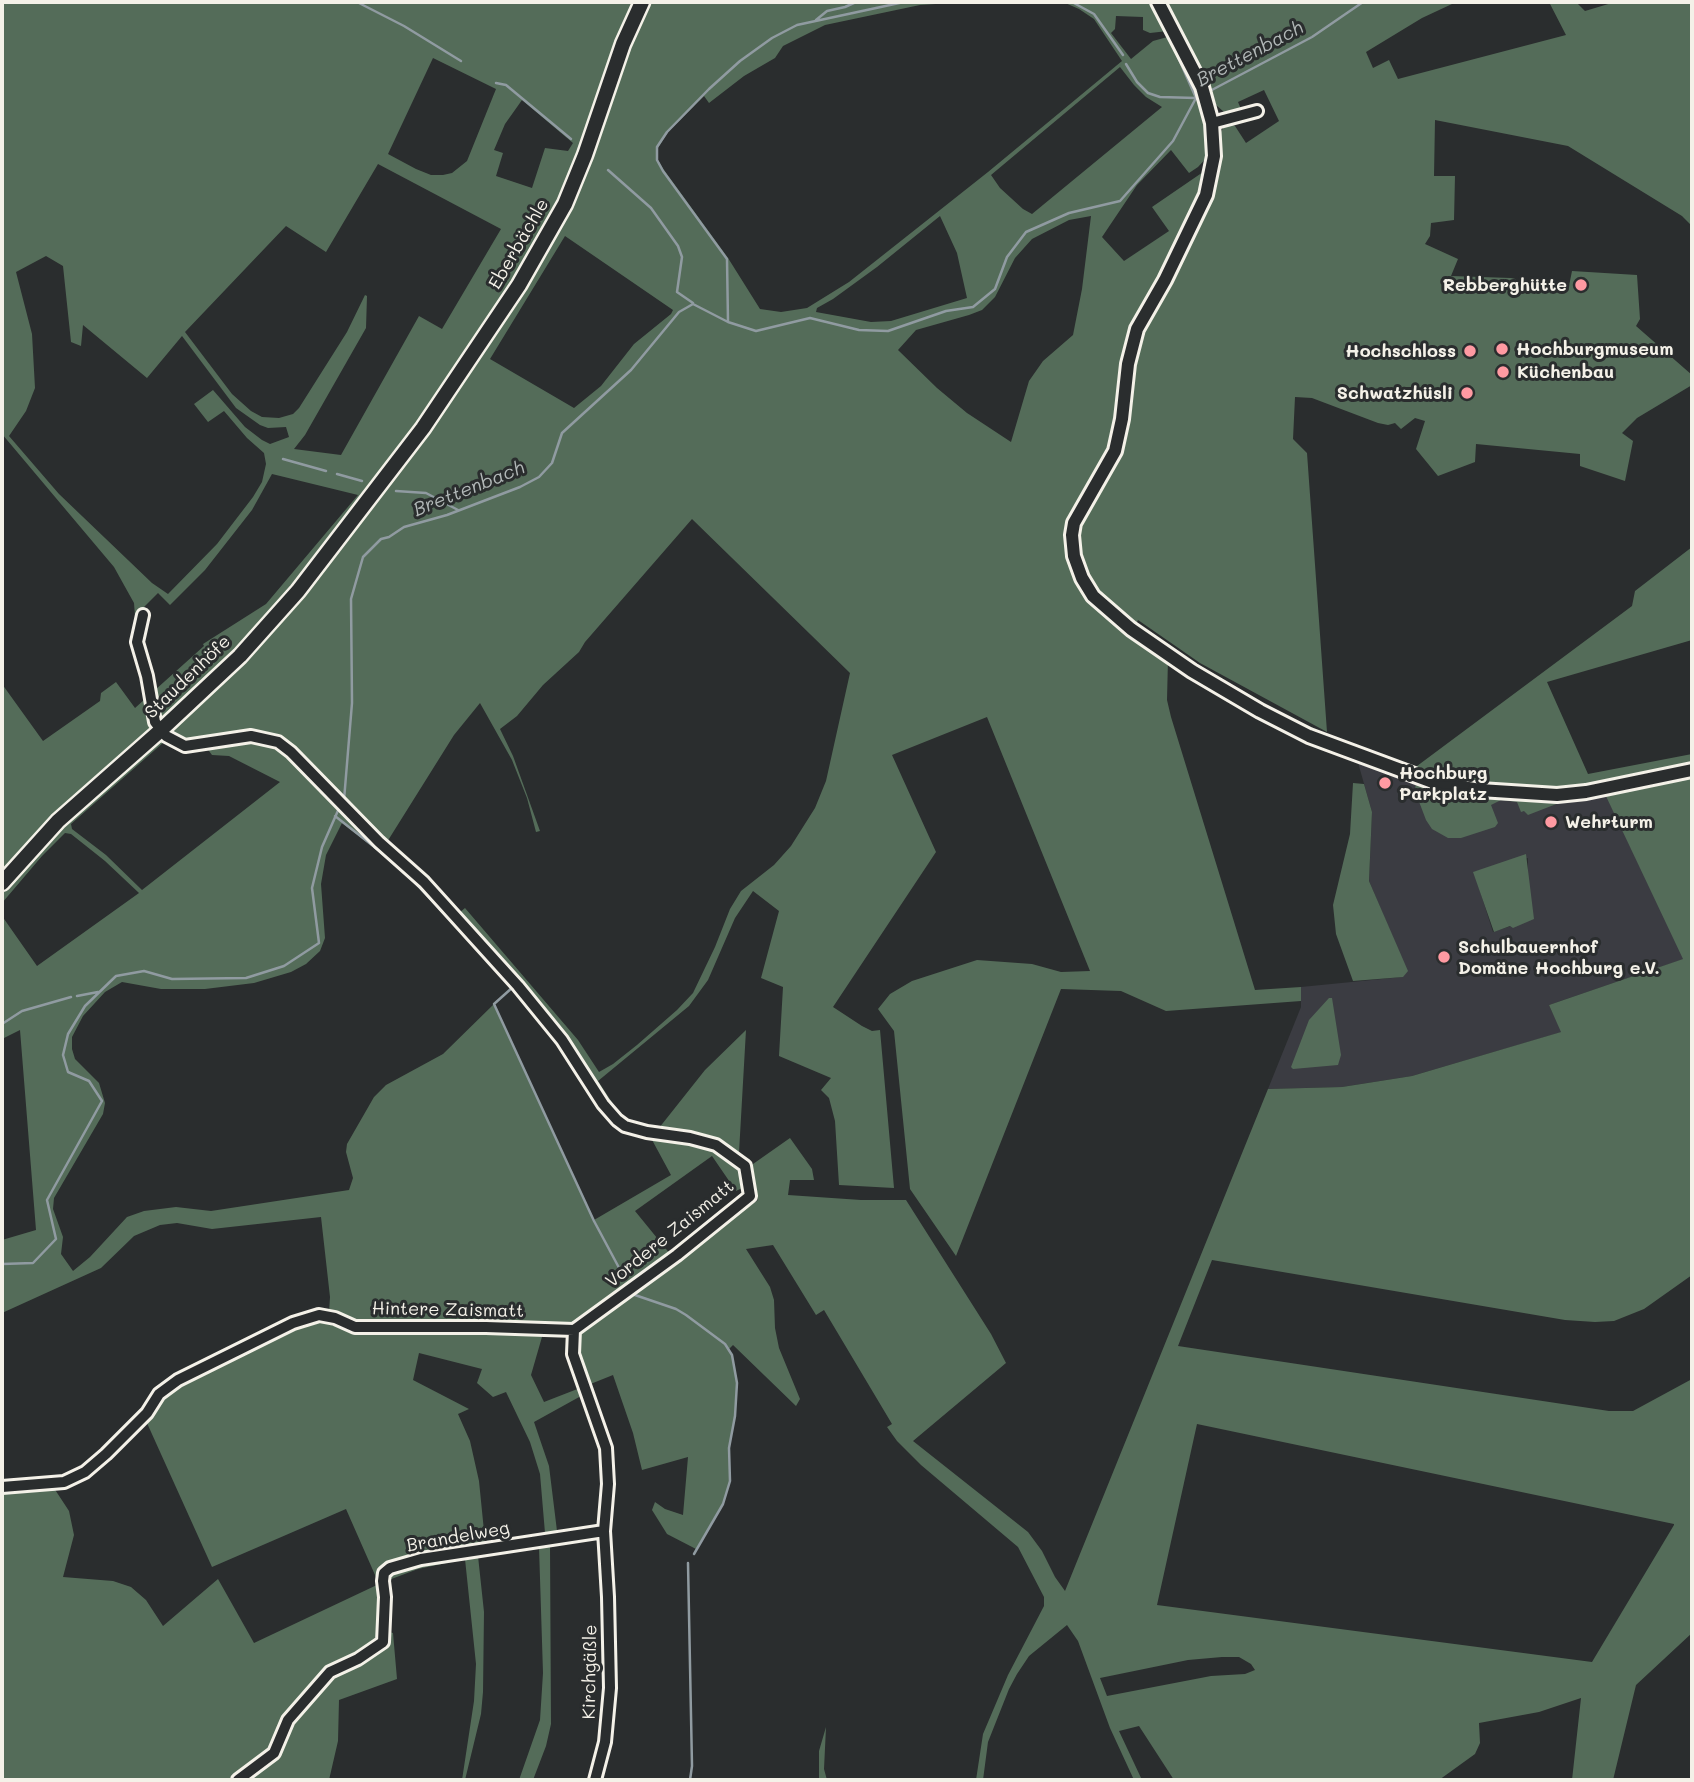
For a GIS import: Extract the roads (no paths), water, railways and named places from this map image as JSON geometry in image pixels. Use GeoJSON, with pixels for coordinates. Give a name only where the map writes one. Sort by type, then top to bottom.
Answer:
{"type":"FeatureCollection","features":[{"type":"Feature","properties":{"kind":"main road","name":"Eberbächle"},"geometry":{"type":"LineString","coordinates":[[383,482],[476,351],[551,231],[578,176],[624,44],[642,2]]}},
{"type":"Feature","properties":{"kind":"main road","name":"Staudenhöfe"},"geometry":{"type":"LineString","coordinates":[[2,883],[64,816],[162,730],[240,656],[274,619],[383,482]]}},
{"type":"Feature","properties":{"kind":"street"},"geometry":{"type":"LineString","coordinates":[[1158,2],[1202,87],[1212,123],[1214,156],[1206,195],[1165,280],[1137,329],[1128,364],[1122,419],[1115,451],[1074,523],[1074,556],[1082,578],[1093,596],[1141,636],[1192,671],[1260,711],[1309,736],[1433,782],[1480,790],[1557,795],[1587,792],[1692,770]]}},
{"type":"Feature","properties":{"kind":"street"},"geometry":{"type":"LineString","coordinates":[[1212,123],[1257,111]]}},
{"type":"Feature","properties":{"kind":"street"},"geometry":{"type":"LineString","coordinates":[[143,615],[137,642],[147,676],[155,722],[162,730]]}},
{"type":"Feature","properties":{"kind":"street","name":"Vordere Zaismatt"},"geometry":{"type":"LineString","coordinates":[[162,730],[172,741],[186,746],[251,736],[278,742],[424,882],[562,1040],[603,1104],[617,1120],[625,1126],[648,1132],[716,1145],[744,1166],[750,1196],[677,1255],[574,1330]]}},
{"type":"Feature","properties":{"kind":"street","name":"Hintere Zaismatt"},"geometry":{"type":"LineString","coordinates":[[2,1488],[64,1482],[85,1472],[147,1413],[159,1394],[178,1380],[293,1322],[319,1315],[355,1327],[574,1330]]}},
{"type":"Feature","properties":{"kind":"street"},"geometry":{"type":"LineString","coordinates":[[574,1330],[573,1354],[606,1448],[608,1493],[604,1531]]}},
{"type":"Feature","properties":{"kind":"street","name":"Kirchgäßle"},"geometry":{"type":"LineString","coordinates":[[596,1780],[605,1742],[610,1688],[604,1531]]}},
{"type":"Feature","properties":{"kind":"street","name":"Brandelweg"},"geometry":{"type":"LineString","coordinates":[[238,1780],[274,1753],[288,1720],[330,1672],[358,1659],[383,1642],[384,1573],[421,1559],[604,1531]]}},
{"type":"Feature","properties":{"kind":"waterway"},"geometry":{"type":"LineString","coordinates":[[357,2],[404,26],[461,61]]}},
{"type":"Feature","properties":{"kind":"waterway"},"geometry":{"type":"LineString","coordinates":[[816,20],[827,11],[856,2]]}},
{"type":"Feature","properties":{"kind":"waterway"},"geometry":{"type":"LineString","coordinates":[[728,322],[727,259],[663,171],[657,160],[657,147],[667,132],[709,89],[740,61],[772,38],[797,25],[904,2]]}},
{"type":"Feature","properties":{"kind":"waterway"},"geometry":{"type":"LineString","coordinates":[[1072,2],[1094,14],[1123,55]]}},
{"type":"Feature","properties":{"kind":"waterway","name":"Eberbächle"},"geometry":{"type":"LineString","coordinates":[[1126,64],[1137,82],[1148,93],[1160,97],[1196,98],[1150,2]]}},
{"type":"Feature","properties":{"kind":"waterway","name":"Brettenbach"},"geometry":{"type":"LineString","coordinates":[[1208,92],[1312,37],[1363,2]]}},
{"type":"Feature","properties":{"kind":"waterway"},"geometry":{"type":"LineString","coordinates":[[496,83],[506,85],[571,139]]}},
{"type":"Feature","properties":{"kind":"waterway","name":"Brettenbach"},"geometry":{"type":"LineString","coordinates":[[344,800],[352,703],[351,599],[363,557],[381,539],[404,527],[447,515],[539,477],[552,463],[562,433],[631,370],[679,312],[693,304],[728,322],[756,331],[810,318],[859,330],[888,331],[946,311],[973,307],[995,289],[1007,257],[1026,232],[1069,213],[1120,201],[1173,141],[1196,98],[1200,96]]}},
{"type":"Feature","properties":{"kind":"waterway"},"geometry":{"type":"LineString","coordinates":[[608,170],[651,208],[678,246],[682,257],[677,292],[693,303]]}},
{"type":"Feature","properties":{"kind":"waterway"},"geometry":{"type":"LineString","coordinates":[[283,459],[326,471]]}},
{"type":"Feature","properties":{"kind":"waterway"},"geometry":{"type":"LineString","coordinates":[[337,474],[362,481]]}},
{"type":"Feature","properties":{"kind":"waterway"},"geometry":{"type":"LineString","coordinates":[[396,491],[426,493],[458,510]]}},
{"type":"Feature","properties":{"kind":"waterway","name":"Brettenbach"},"geometry":{"type":"LineString","coordinates":[[2,1264],[33,1263],[56,1239],[47,1200],[102,1101],[89,1081],[68,1072],[63,1055],[68,1034],[85,1006],[116,976],[144,971],[172,979],[246,978],[284,966],[319,943],[312,888],[322,847],[340,806]]}},
{"type":"Feature","properties":{"kind":"waterway"},"geometry":{"type":"LineString","coordinates":[[335,816],[396,864]]}},
{"type":"Feature","properties":{"kind":"waterway"},"geometry":{"type":"LineString","coordinates":[[403,870],[485,957]]}},
{"type":"Feature","properties":{"kind":"waterway"},"geometry":{"type":"LineString","coordinates":[[511,985],[513,987],[494,1004],[594,1221],[625,1279]]}},
{"type":"Feature","properties":{"kind":"waterway"},"geometry":{"type":"LineString","coordinates":[[77,996],[98,992]]}},
{"type":"Feature","properties":{"kind":"waterway"},"geometry":{"type":"LineString","coordinates":[[2,1024],[22,1011],[71,997]]}},
{"type":"Feature","properties":{"kind":"waterway"},"geometry":{"type":"LineString","coordinates":[[632,1294],[686,1315],[725,1344],[732,1355],[737,1383],[729,1448],[730,1481],[723,1504],[694,1554]]}},
{"type":"Feature","properties":{"kind":"waterway"},"geometry":{"type":"LineString","coordinates":[[688,1563],[692,1766],[690,1780]]}},
{"type":"Feature","properties":{"kind":"place","name":"Rebberghütte"},"geometry":{"type":"Point","coordinates":[1581,285]}},
{"type":"Feature","properties":{"kind":"place","name":"Hochburgmuseum"},"geometry":{"type":"Point","coordinates":[1502,349]}},
{"type":"Feature","properties":{"kind":"place","name":"Hochschloss"},"geometry":{"type":"Point","coordinates":[1470,351]}},
{"type":"Feature","properties":{"kind":"place","name":"Küchenbau"},"geometry":{"type":"Point","coordinates":[1503,372]}},
{"type":"Feature","properties":{"kind":"place","name":"Schwatzhüsli"},"geometry":{"type":"Point","coordinates":[1467,393]}},
{"type":"Feature","properties":{"kind":"place","name":"Hochburg Parkplatz"},"geometry":{"type":"Point","coordinates":[1385,783]}},
{"type":"Feature","properties":{"kind":"place","name":"Wehrturm"},"geometry":{"type":"Point","coordinates":[1551,822]}},
{"type":"Feature","properties":{"kind":"place","name":"Schulbauernhof Domäne Hochburg e.V."},"geometry":{"type":"Point","coordinates":[1444,957]}}]}
